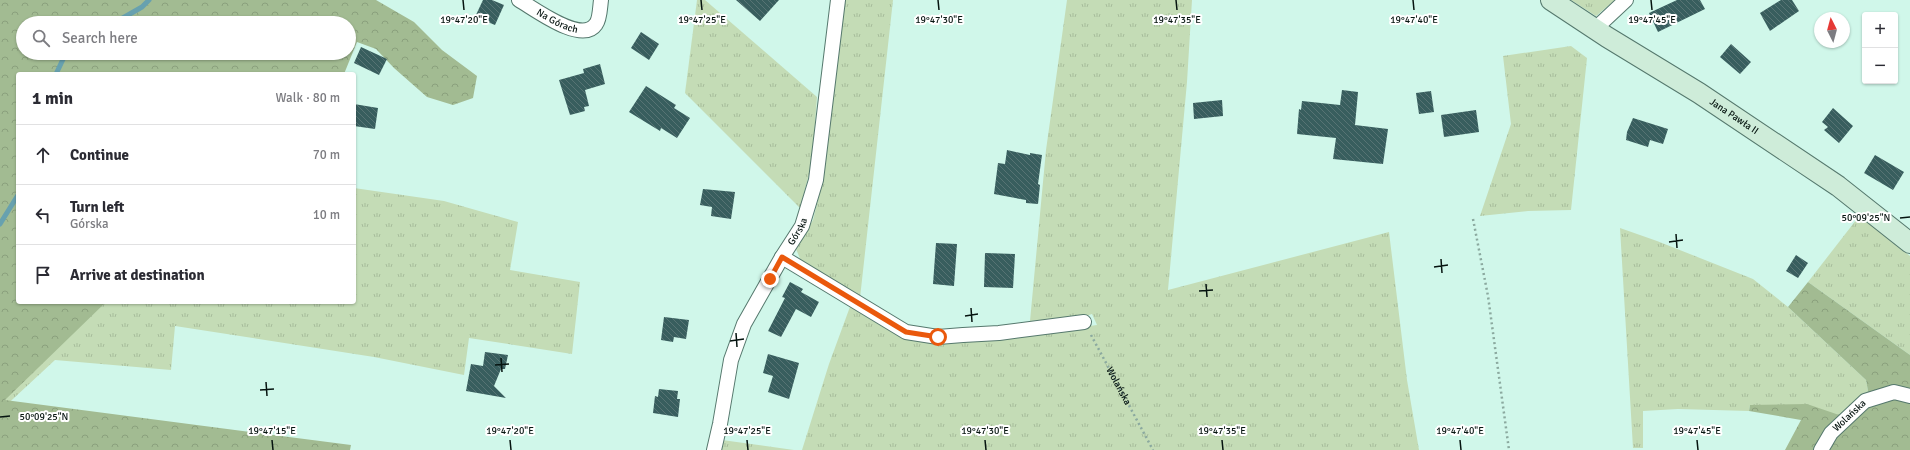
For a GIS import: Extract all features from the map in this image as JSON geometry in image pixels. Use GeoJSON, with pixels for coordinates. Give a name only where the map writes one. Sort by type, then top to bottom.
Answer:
{"type":"FeatureCollection","features":[{"type":"Feature","properties":{"kind":"street","name":"Na Górach"},"geometry":{"type":"LineString","coordinates":[[519,0],[549,18],[573,30],[582,32],[591,29],[597,24],[601,0]]}},
{"type":"Feature","properties":{"kind":"street","name":"Górska"},"geometry":{"type":"LineString","coordinates":[[714,450],[732,355],[744,324],[782,257],[802,226],[816,180],[838,0]]}},
{"type":"Feature","properties":{"kind":"street","name":"Jana Pawła II"},"geometry":{"type":"LineString","coordinates":[[1551,0],[1595,29],[1700,93],[1838,186],[1910,244]]}},
{"type":"Feature","properties":{"kind":"street"},"geometry":{"type":"LineString","coordinates":[[1595,29],[1626,0]]}},
{"type":"Feature","properties":{"kind":"street"},"geometry":{"type":"LineString","coordinates":[[782,257],[906,332],[938,337],[999,333],[1084,322]]}},
{"type":"Feature","properties":{"kind":"street","name":"Wolańska"},"geometry":{"type":"LineString","coordinates":[[1821,450],[1831,433],[1865,400],[1894,392],[1910,396]]}},
{"type":"Feature","properties":{"kind":"path"},"geometry":{"type":"LineString","coordinates":[[1473,219],[1488,296],[1509,450]]}},
{"type":"Feature","properties":{"kind":"path","name":"Wolańska"},"geometry":{"type":"LineString","coordinates":[[1084,322],[1153,450]]}},
{"type":"Feature","properties":{"kind":"green space"},"geometry":{"type":"Polygon","coordinates":[[[0,0],[376,0],[414,22],[442,50],[477,76],[473,98],[453,105],[427,97],[394,68],[376,49],[357,42],[356,44],[356,16],[16,16],[16,60],[350,60],[345,72],[16,72],[16,304],[104,304],[5,400],[351,445],[350,450],[0,450],[0,0]]]}},
{"type":"Feature","properties":{"kind":"green space"},"geometry":{"type":"Polygon","coordinates":[[[697,0],[705,0],[817,97],[812,163],[800,208],[685,93],[697,0]]]}},
{"type":"Feature","properties":{"kind":"green space"},"geometry":{"type":"Polygon","coordinates":[[[841,0],[893,0],[860,298],[801,261],[796,249],[813,220],[823,179],[841,0]]]}},
{"type":"Feature","properties":{"kind":"green space"},"geometry":{"type":"Polygon","coordinates":[[[1067,0],[1192,0],[1187,82],[1168,290],[1389,232],[1407,380],[1419,450],[802,450],[829,364],[851,304],[914,339],[1015,336],[1097,325],[1092,314],[1083,317],[1030,321],[1046,150],[1067,0]]]}},
{"type":"Feature","properties":{"kind":"green space"},"geometry":{"type":"Polygon","coordinates":[[[1571,0],[1615,0],[1596,16],[1571,0]]]}},
{"type":"Feature","properties":{"kind":"green space"},"geometry":{"type":"Polygon","coordinates":[[[1571,46],[1587,58],[1571,210],[1528,211],[1480,216],[1511,124],[1503,56],[1571,46]]]}},
{"type":"Feature","properties":{"kind":"green space"},"geometry":{"type":"Polygon","coordinates":[[[356,188],[444,201],[518,222],[510,270],[580,282],[572,354],[469,338],[464,375],[374,357],[175,326],[171,370],[55,360],[0,411],[18,304],[356,304],[356,188]]]}},
{"type":"Feature","properties":{"kind":"green space"},"geometry":{"type":"Polygon","coordinates":[[[1860,215],[1910,256],[1910,355],[1808,282],[1860,215]]]}},
{"type":"Feature","properties":{"kind":"green space"},"geometry":{"type":"Polygon","coordinates":[[[1620,228],[1753,279],[1788,307],[1866,380],[1868,391],[1845,417],[1750,405],[1749,411],[1678,409],[1643,411],[1643,448],[1633,448],[1620,228]]]}},
{"type":"Feature","properties":{"kind":"green space"},"geometry":{"type":"Polygon","coordinates":[[[1808,282],[1910,355],[1910,450],[1785,450],[1801,420],[1749,411],[1750,405],[1807,404],[1845,417],[1868,391],[1866,380],[1788,307],[1808,282]]]}},
{"type":"Feature","properties":{"kind":"green space"},"geometry":{"type":"Polygon","coordinates":[[[722,440],[794,450],[720,450],[722,440]]]}},
{"type":"Feature","properties":{"kind":"building"},"geometry":{"type":"Polygon","coordinates":[[[483,0],[492,0],[504,5],[495,25],[475,17],[483,0]]]}},
{"type":"Feature","properties":{"kind":"building"},"geometry":{"type":"Polygon","coordinates":[[[736,0],[779,0],[760,21],[736,0]]]}},
{"type":"Feature","properties":{"kind":"building"},"geometry":{"type":"Polygon","coordinates":[[[1677,0],[1700,0],[1705,9],[1658,32],[1649,13],[1677,0]]]}},
{"type":"Feature","properties":{"kind":"building"},"geometry":{"type":"Polygon","coordinates":[[[1781,0],[1792,0],[1799,11],[1770,31],[1760,13],[1781,0]]]}},
{"type":"Feature","properties":{"kind":"building"},"geometry":{"type":"Polygon","coordinates":[[[641,32],[659,44],[649,60],[631,48],[641,32]]]}},
{"type":"Feature","properties":{"kind":"building"},"geometry":{"type":"Polygon","coordinates":[[[1731,44],[1751,62],[1740,74],[1720,57],[1731,44]]]}},
{"type":"Feature","properties":{"kind":"building"},"geometry":{"type":"Polygon","coordinates":[[[361,47],[387,59],[379,75],[354,63],[361,47]]]}},
{"type":"Feature","properties":{"kind":"building"},"geometry":{"type":"Polygon","coordinates":[[[600,64],[605,84],[585,90],[589,106],[584,107],[585,111],[570,115],[559,80],[584,73],[583,69],[600,64]]]}},
{"type":"Feature","properties":{"kind":"building"},"geometry":{"type":"Polygon","coordinates":[[[646,86],[676,105],[674,108],[690,118],[677,138],[661,128],[660,131],[629,112],[646,86]]]}},
{"type":"Feature","properties":{"kind":"building"},"geometry":{"type":"Polygon","coordinates":[[[1342,90],[1358,92],[1355,125],[1388,129],[1383,164],[1333,159],[1336,138],[1297,134],[1299,109],[1301,110],[1302,101],[1340,105],[1342,90]]]}},
{"type":"Feature","properties":{"kind":"building"},"geometry":{"type":"Polygon","coordinates":[[[1431,91],[1434,112],[1419,114],[1416,93],[1431,91]]]}},
{"type":"Feature","properties":{"kind":"building"},"geometry":{"type":"Polygon","coordinates":[[[1222,100],[1223,116],[1194,119],[1193,103],[1222,100]]]}},
{"type":"Feature","properties":{"kind":"building"},"geometry":{"type":"Polygon","coordinates":[[[356,104],[378,108],[375,129],[356,126],[356,104]]]}},
{"type":"Feature","properties":{"kind":"building"},"geometry":{"type":"Polygon","coordinates":[[[1833,108],[1853,126],[1839,143],[1824,130],[1828,127],[1822,122],[1833,108]]]}},
{"type":"Feature","properties":{"kind":"building"},"geometry":{"type":"Polygon","coordinates":[[[1476,110],[1479,132],[1444,137],[1441,115],[1476,110]]]}},
{"type":"Feature","properties":{"kind":"building"},"geometry":{"type":"Polygon","coordinates":[[[1633,118],[1668,129],[1663,144],[1650,140],[1648,147],[1626,140],[1627,132],[1633,118]]]}},
{"type":"Feature","properties":{"kind":"building"},"geometry":{"type":"Polygon","coordinates":[[[1007,150],[1030,155],[1030,153],[1042,155],[1038,184],[1040,185],[1038,204],[1026,203],[1026,200],[994,194],[998,163],[1005,164],[1007,150]]]}},
{"type":"Feature","properties":{"kind":"building"},"geometry":{"type":"Polygon","coordinates":[[[1875,155],[1904,172],[1893,190],[1864,173],[1875,155]]]}},
{"type":"Feature","properties":{"kind":"building"},"geometry":{"type":"Polygon","coordinates":[[[703,189],[735,192],[731,219],[711,216],[712,207],[700,205],[703,189]]]}},
{"type":"Feature","properties":{"kind":"building"},"geometry":{"type":"Polygon","coordinates":[[[936,243],[957,244],[954,286],[933,284],[936,243]]]}},
{"type":"Feature","properties":{"kind":"building"},"geometry":{"type":"Polygon","coordinates":[[[985,253],[1015,254],[1013,288],[984,287],[985,253]]]}},
{"type":"Feature","properties":{"kind":"building"},"geometry":{"type":"Polygon","coordinates":[[[1796,255],[1808,263],[1798,278],[1786,271],[1796,255]]]}},
{"type":"Feature","properties":{"kind":"building"},"geometry":{"type":"Polygon","coordinates":[[[790,282],[803,289],[801,292],[819,302],[811,317],[796,309],[781,337],[768,331],[785,298],[782,297],[790,282]]]}},
{"type":"Feature","properties":{"kind":"building"},"geometry":{"type":"Polygon","coordinates":[[[664,317],[689,320],[686,339],[674,337],[673,342],[661,340],[664,317]]]}},
{"type":"Feature","properties":{"kind":"building"},"geometry":{"type":"Polygon","coordinates":[[[485,352],[508,355],[505,369],[501,369],[494,386],[506,398],[466,391],[471,364],[483,366],[485,352]]]}},
{"type":"Feature","properties":{"kind":"building"},"geometry":{"type":"Polygon","coordinates":[[[768,354],[799,363],[789,399],[768,392],[773,376],[763,373],[768,354]]]}},
{"type":"Feature","properties":{"kind":"building"},"geometry":{"type":"Polygon","coordinates":[[[659,389],[678,391],[677,399],[680,399],[678,417],[653,413],[655,396],[658,397],[659,389]]]}},
{"type":"Feature","properties":{"kind":"waterway"},"geometry":{"type":"LineString","coordinates":[[126,16],[142,7],[149,0]]}},
{"type":"Feature","properties":{"kind":"waterway"},"geometry":{"type":"LineString","coordinates":[[57,72],[63,60]]}},
{"type":"Feature","properties":{"kind":"waterway"},"geometry":{"type":"LineString","coordinates":[[0,224],[16,198]]}},
{"type":"Feature","properties":{"kind":"route"},"geometry":{"type":"LineString","coordinates":[[770,279],[782,257],[880,318],[906,332],[938,337]]}}]}
